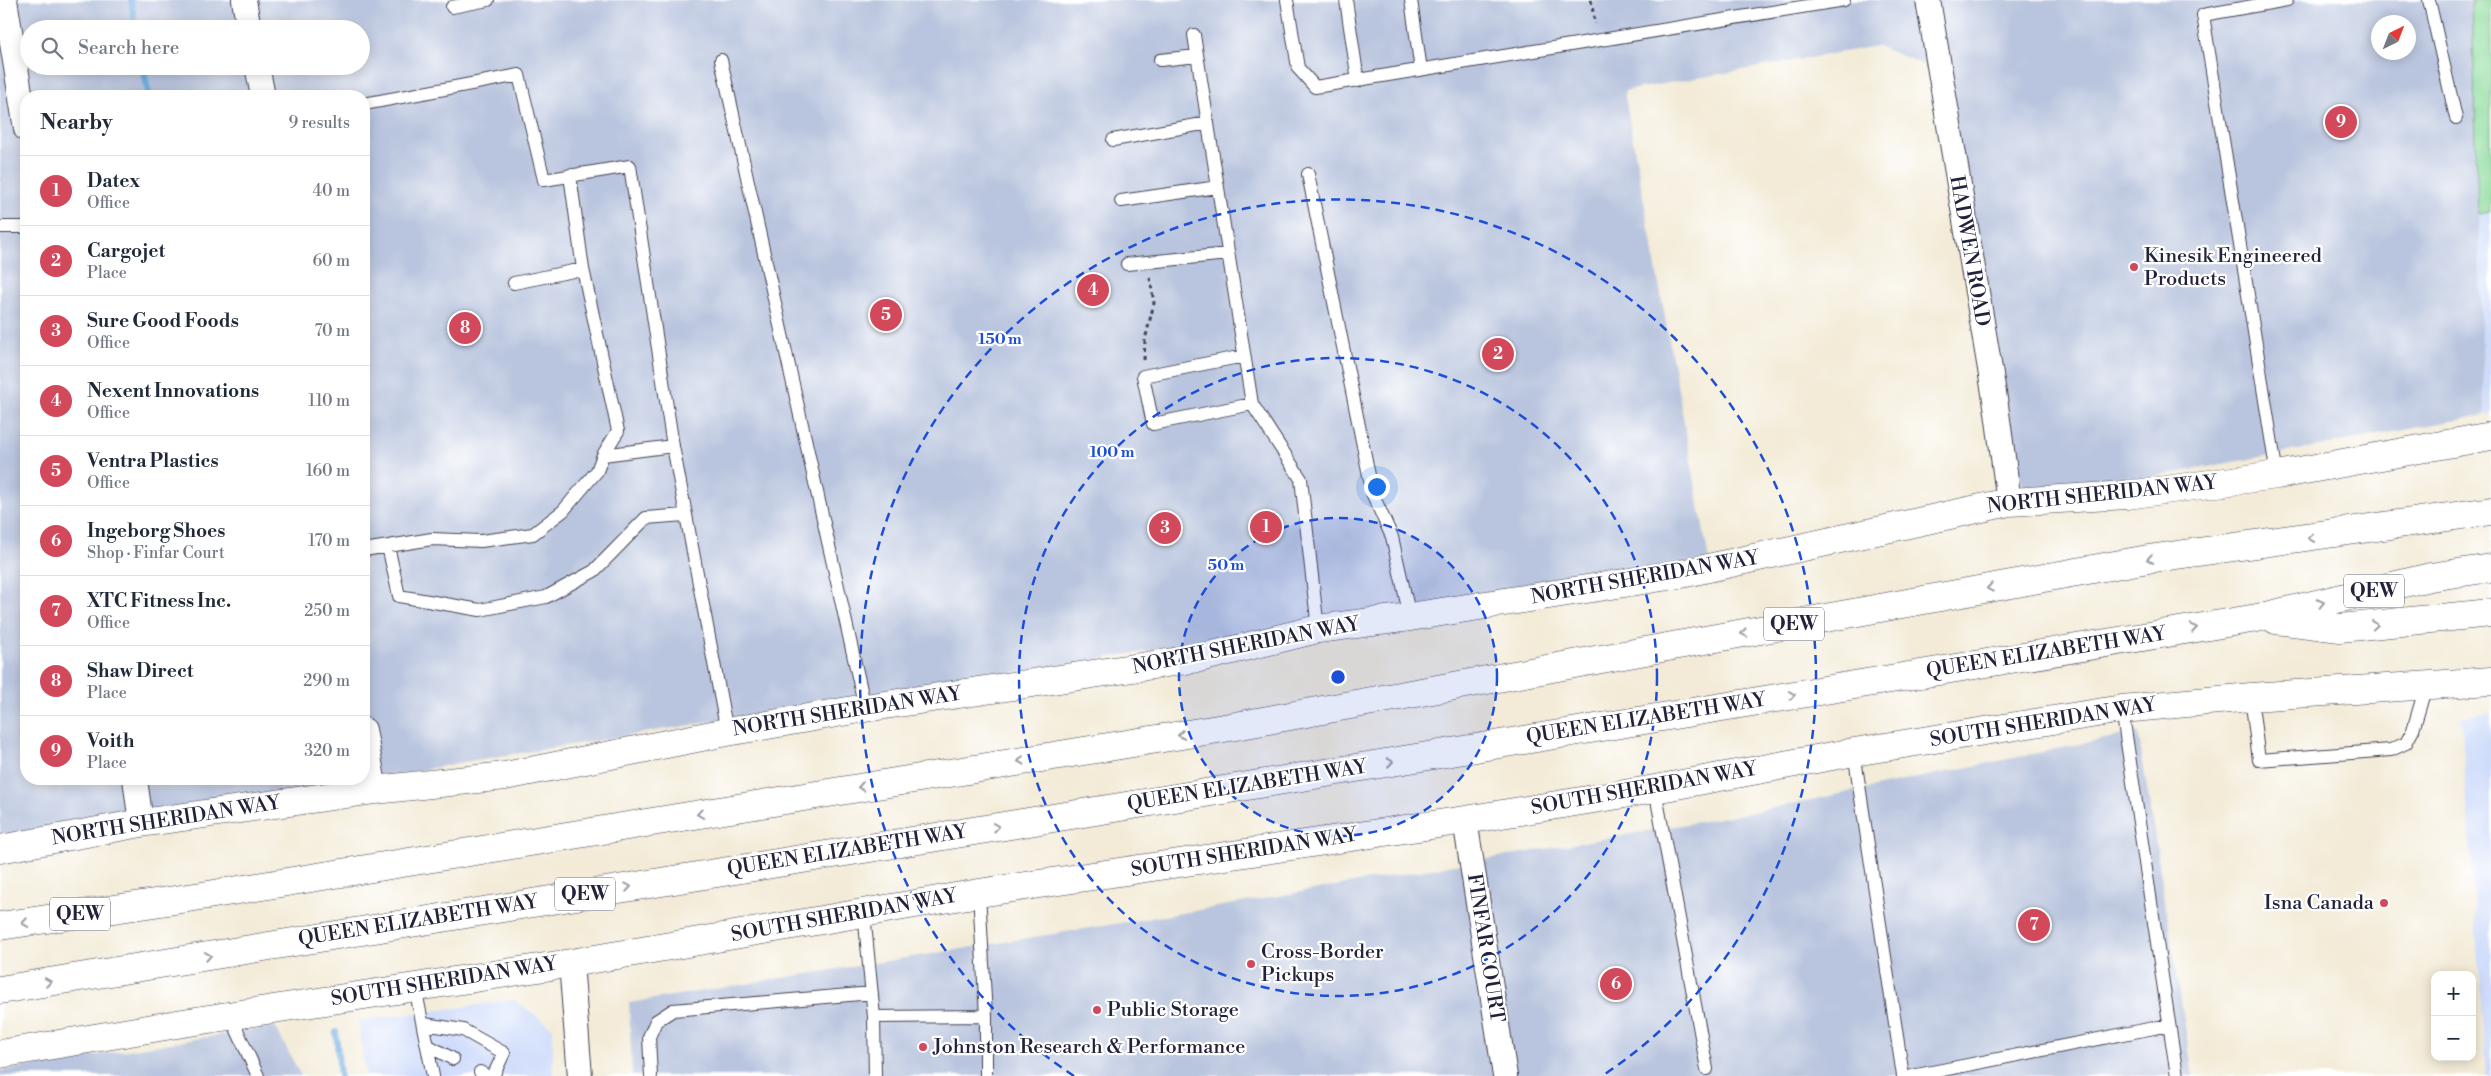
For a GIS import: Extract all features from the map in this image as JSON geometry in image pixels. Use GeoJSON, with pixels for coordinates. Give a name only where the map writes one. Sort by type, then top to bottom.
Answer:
{"type":"FeatureCollection","features":[{"type":"Feature","properties":{"kind":"main road","name":"NORTH SHERIDAN WAY"},"geometry":{"type":"LineString","coordinates":[[0,848],[142,823],[375,790],[505,776],[727,732],[865,708],[1200,658],[1318,628],[1410,617],[1681,574],[2009,502],[2127,495],[2277,475],[2491,436]]}},
{"type":"Feature","properties":{"kind":"main road"},"geometry":{"type":"LineString","coordinates":[[2359,532],[2420,511],[2491,496]]}},
{"type":"Feature","properties":{"kind":"main road","name":"QEW"},"geometry":{"type":"LineString","coordinates":[[0,926],[208,895],[1230,727],[2148,560],[2359,532],[2491,512]]}},
{"type":"Feature","properties":{"kind":"main road","name":"QUEEN ELIZABETH WAY"},"geometry":{"type":"LineString","coordinates":[[0,990],[1169,799],[2257,618],[2430,577],[2491,568]]}},
{"type":"Feature","properties":{"kind":"main road"},"geometry":{"type":"LineString","coordinates":[[2257,618],[2340,628],[2491,613]]}},
{"type":"Feature","properties":{"kind":"main road","name":"SOUTH SHERIDAN WAY"},"geometry":{"type":"LineString","coordinates":[[0,1054],[571,963],[979,893],[1464,820],[1655,789],[1854,752],[2122,709],[2251,697],[2491,681]]}},
{"type":"Feature","properties":{"kind":"street"},"geometry":{"type":"LineString","coordinates":[[5,0],[6,46],[20,104]]}},
{"type":"Feature","properties":{"kind":"street"},"geometry":{"type":"LineString","coordinates":[[244,0],[247,20]]}},
{"type":"Feature","properties":{"kind":"street","name":"HADWEN ROAD"},"geometry":{"type":"LineString","coordinates":[[1928,0],[1996,405],[2009,502]]}},
{"type":"Feature","properties":{"kind":"street"},"geometry":{"type":"LineString","coordinates":[[259,75],[262,90]]}},
{"type":"Feature","properties":{"kind":"street"},"geometry":{"type":"LineString","coordinates":[[370,763],[375,790]]}},
{"type":"Feature","properties":{"kind":"street"},"geometry":{"type":"LineString","coordinates":[[136,785],[142,823]]}},
{"type":"Feature","properties":{"kind":"street","name":"FINFAR COURT"},"geometry":{"type":"LineString","coordinates":[[1464,820],[1505,1076]]}},
{"type":"Feature","properties":{"kind":"street"},"geometry":{"type":"LineString","coordinates":[[571,963],[580,1076]]}},
{"type":"Feature","properties":{"kind":"lane"},"geometry":{"type":"LineString","coordinates":[[452,7],[488,0]]}},
{"type":"Feature","properties":{"kind":"lane"},"geometry":{"type":"LineString","coordinates":[[1287,0],[1298,68],[1315,87],[1844,0]]}},
{"type":"Feature","properties":{"kind":"lane"},"geometry":{"type":"LineString","coordinates":[[1346,0],[1358,81]]}},
{"type":"Feature","properties":{"kind":"lane"},"geometry":{"type":"LineString","coordinates":[[1411,0],[1421,70]]}},
{"type":"Feature","properties":{"kind":"lane"},"geometry":{"type":"LineString","coordinates":[[2277,475],[2203,15],[2287,0]]}},
{"type":"Feature","properties":{"kind":"lane"},"geometry":{"type":"LineString","coordinates":[[2429,0],[2456,118]]}},
{"type":"Feature","properties":{"kind":"lane"},"geometry":{"type":"LineString","coordinates":[[1194,35],[1252,404],[1301,479],[1318,628]]}},
{"type":"Feature","properties":{"kind":"lane"},"geometry":{"type":"LineString","coordinates":[[1160,60],[1198,56]]}},
{"type":"Feature","properties":{"kind":"lane"},"geometry":{"type":"LineString","coordinates":[[721,60],[865,708]]}},
{"type":"Feature","properties":{"kind":"lane"},"geometry":{"type":"LineString","coordinates":[[370,103],[519,75],[544,180],[630,166],[673,446],[727,732]]}},
{"type":"Feature","properties":{"kind":"lane"},"geometry":{"type":"LineString","coordinates":[[1113,140],[1208,123]]}},
{"type":"Feature","properties":{"kind":"lane"},"geometry":{"type":"LineString","coordinates":[[1308,174],[1372,495],[1392,537],[1410,617]]}},
{"type":"Feature","properties":{"kind":"lane"},"geometry":{"type":"LineString","coordinates":[[370,549],[432,539],[482,541],[533,534],[563,511],[597,470],[603,455],[618,431],[583,269],[570,175]]}},
{"type":"Feature","properties":{"kind":"lane"},"geometry":{"type":"LineString","coordinates":[[1121,201],[1218,187]]}},
{"type":"Feature","properties":{"kind":"lane"},"geometry":{"type":"LineString","coordinates":[[0,226],[20,227]]}},
{"type":"Feature","properties":{"kind":"lane"},"geometry":{"type":"LineString","coordinates":[[1127,264],[1228,254]]}},
{"type":"Feature","properties":{"kind":"lane"},"geometry":{"type":"LineString","coordinates":[[514,282],[583,269]]}},
{"type":"Feature","properties":{"kind":"lane"},"geometry":{"type":"LineString","coordinates":[[1244,356],[1143,376],[1152,424],[1252,404]]}},
{"type":"Feature","properties":{"kind":"lane"},"geometry":{"type":"LineString","coordinates":[[603,455],[673,446]]}},
{"type":"Feature","properties":{"kind":"lane"},"geometry":{"type":"LineString","coordinates":[[388,546],[399,596],[480,610],[546,597],[594,572],[646,518],[685,515]]}},
{"type":"Feature","properties":{"kind":"lane"},"geometry":{"type":"LineString","coordinates":[[2251,697],[2260,760],[2391,750],[2406,743],[2413,730],[2426,686]]}},
{"type":"Feature","properties":{"kind":"lane"},"geometry":{"type":"LineString","coordinates":[[2122,709],[2178,1076]]}},
{"type":"Feature","properties":{"kind":"lane"},"geometry":{"type":"LineString","coordinates":[[1854,752],[1903,1076]]}},
{"type":"Feature","properties":{"kind":"lane"},"geometry":{"type":"LineString","coordinates":[[1655,789],[1707,1069]]}},
{"type":"Feature","properties":{"kind":"lane"},"geometry":{"type":"LineString","coordinates":[[979,893],[986,1016],[986,1076]]}},
{"type":"Feature","properties":{"kind":"lane"},"geometry":{"type":"LineString","coordinates":[[864,913],[874,1017],[875,1076]]}},
{"type":"Feature","properties":{"kind":"lane"},"geometry":{"type":"LineString","coordinates":[[415,987],[429,1046],[433,1076]]}},
{"type":"Feature","properties":{"kind":"lane"},"geometry":{"type":"LineString","coordinates":[[651,1076],[649,1037],[656,1021],[674,1010],[872,993]]}},
{"type":"Feature","properties":{"kind":"lane"},"geometry":{"type":"LineString","coordinates":[[874,1017],[986,1016]]}},
{"type":"Feature","properties":{"kind":"lane"},"geometry":{"type":"LineString","coordinates":[[232,1017],[258,1076]]}},
{"type":"Feature","properties":{"kind":"lane"},"geometry":{"type":"LineString","coordinates":[[424,1024],[463,1030],[504,1053],[493,1076]]}},
{"type":"Feature","properties":{"kind":"lane"},"geometry":{"type":"LineString","coordinates":[[1912,1076],[2169,1025]]}},
{"type":"Feature","properties":{"kind":"lane"},"geometry":{"type":"LineString","coordinates":[[429,1046],[453,1059]]}},
{"type":"Feature","properties":{"kind":"path"},"geometry":{"type":"LineString","coordinates":[[1591,0],[1598,40]]}},
{"type":"Feature","properties":{"kind":"path"},"geometry":{"type":"LineString","coordinates":[[1143,376],[1145,340],[1154,303],[1148,262]]}},
{"type":"Feature","properties":{"kind":"shaded area"},"geometry":{"type":"Polygon","coordinates":[[[0,0],[2472,0],[2484,415],[2047,497],[2022,484],[1973,276],[1937,70],[1877,46],[1624,91],[1709,560],[458,763],[370,780],[370,90],[20,90],[20,785],[343,785],[0,845],[0,0]]]}},
{"type":"Feature","properties":{"kind":"shaded area"},"geometry":{"type":"Polygon","coordinates":[[[2491,211],[2491,414],[2484,415],[2478,213],[2491,211]]]}},
{"type":"Feature","properties":{"kind":"shaded area"},"geometry":{"type":"Polygon","coordinates":[[[2491,713],[2491,1076],[2486,1076],[2461,717],[2491,713]]]}},
{"type":"Feature","properties":{"kind":"shaded area"},"geometry":{"type":"Polygon","coordinates":[[[2138,732],[2193,1076],[632,1076],[629,1003],[1194,911],[1743,814],[2138,732]]]}},
{"type":"Feature","properties":{"kind":"shaded area"},"geometry":{"type":"Polygon","coordinates":[[[514,1000],[553,1028],[553,1076],[366,1076],[358,1021],[514,1000]]]}},
{"type":"Feature","properties":{"kind":"shaded area"},"geometry":{"type":"Polygon","coordinates":[[[275,1026],[301,1076],[0,1076],[0,1071],[275,1026]]]}},
{"type":"Feature","properties":{"kind":"green space"},"geometry":{"type":"Polygon","coordinates":[[[2472,0],[2491,0],[2491,211],[2478,213],[2472,0]]]}},
{"type":"Feature","properties":{"kind":"waterway"},"geometry":{"type":"LineString","coordinates":[[131,0],[134,20]]}},
{"type":"Feature","properties":{"kind":"waterway"},"geometry":{"type":"LineString","coordinates":[[145,75],[148,90]]}},
{"type":"Feature","properties":{"kind":"waterway"},"geometry":{"type":"LineString","coordinates":[[336,1032],[340,1076]]}},
{"type":"Feature","properties":{"kind":"place","name":"Voith"},"geometry":{"type":"Point","coordinates":[2341,122]}},
{"type":"Feature","properties":{"kind":"place","name":"Kinesik Engineered Products"},"geometry":{"type":"Point","coordinates":[2134,267]}},
{"type":"Feature","properties":{"kind":"place","name":"Nexent Innovations"},"geometry":{"type":"Point","coordinates":[1093,290]}},
{"type":"Feature","properties":{"kind":"place","name":"Ventra Plastics"},"geometry":{"type":"Point","coordinates":[886,315]}},
{"type":"Feature","properties":{"kind":"place","name":"Shaw Direct"},"geometry":{"type":"Point","coordinates":[465,328]}},
{"type":"Feature","properties":{"kind":"place","name":"Cargojet"},"geometry":{"type":"Point","coordinates":[1498,354]}},
{"type":"Feature","properties":{"kind":"place","name":"Datex"},"geometry":{"type":"Point","coordinates":[1266,527]}},
{"type":"Feature","properties":{"kind":"place","name":"Sure Good Foods"},"geometry":{"type":"Point","coordinates":[1165,528]}},
{"type":"Feature","properties":{"kind":"place","name":"Isna Canada"},"geometry":{"type":"Point","coordinates":[2384,903]}},
{"type":"Feature","properties":{"kind":"place","name":"XTC Fitness Inc."},"geometry":{"type":"Point","coordinates":[2034,925]}},
{"type":"Feature","properties":{"kind":"place","name":"Cross-Border Pickups"},"geometry":{"type":"Point","coordinates":[1251,964]}},
{"type":"Feature","properties":{"kind":"place","name":"Ingeborg Shoes"},"geometry":{"type":"Point","coordinates":[1616,984]}},
{"type":"Feature","properties":{"kind":"place","name":"Public Storage"},"geometry":{"type":"Point","coordinates":[1097,1010]}},
{"type":"Feature","properties":{"kind":"place","name":"Johnston Research & Performance"},"geometry":{"type":"Point","coordinates":[923,1047]}}]}
